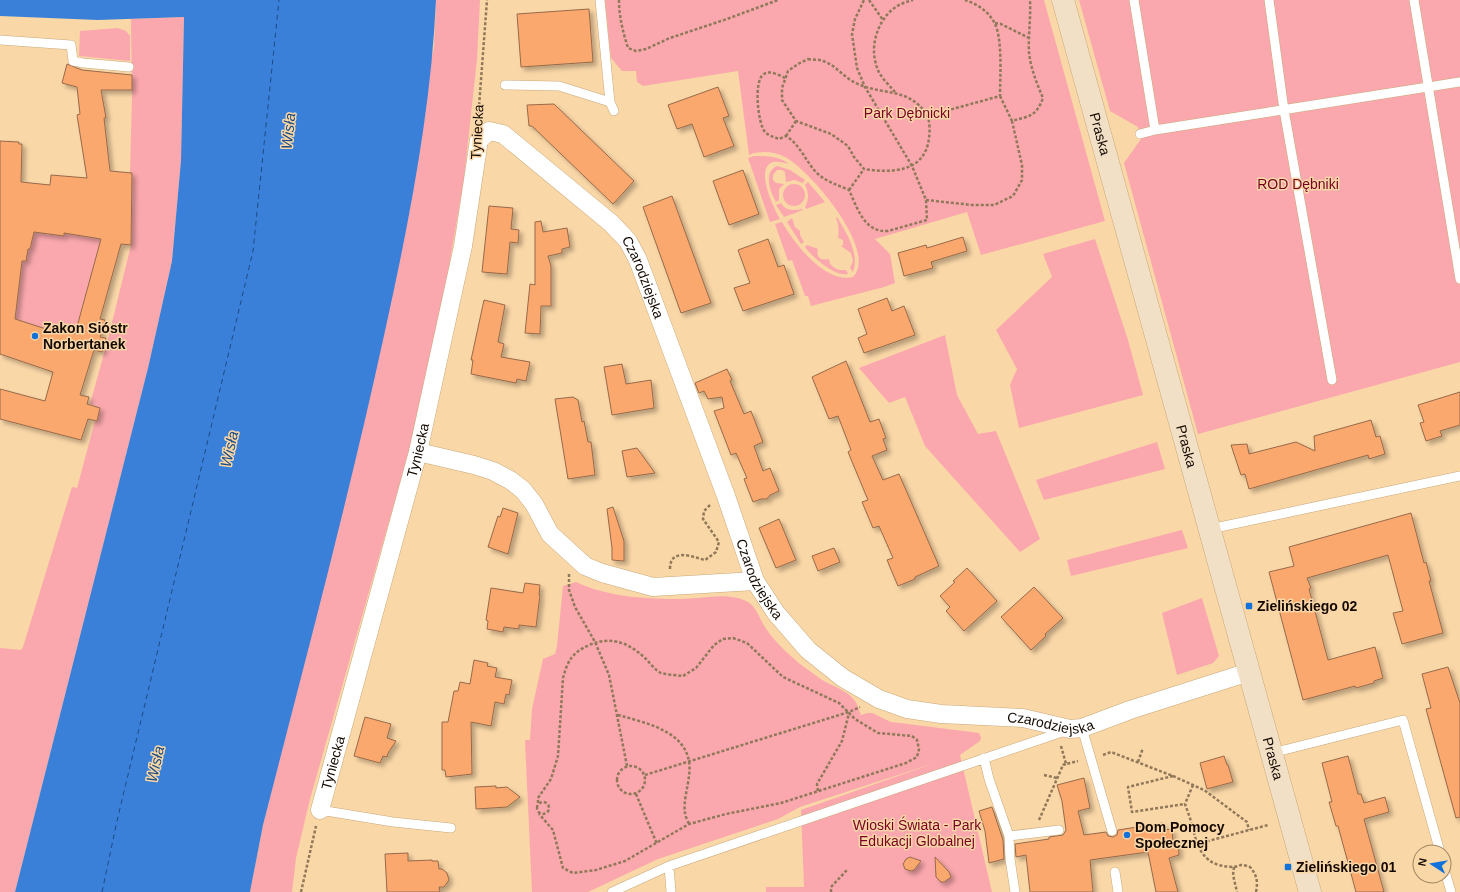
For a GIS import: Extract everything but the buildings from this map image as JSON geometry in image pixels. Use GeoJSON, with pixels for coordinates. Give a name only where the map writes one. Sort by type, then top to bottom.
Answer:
{"type":"FeatureCollection","features":[{"type":"Feature","properties":{"kind":"street","name":"Praska"},"geometry":{"type":"LineString","coordinates":[[1063,0],[1310,892]]}},
{"type":"Feature","properties":{"kind":"street","name":"Czarodziejska"},"geometry":{"type":"LineString","coordinates":[[479,140],[489,131],[503,134],[611,223],[628,241],[638,260],[726,496],[755,581],[776,613],[808,650],[843,678],[879,699],[907,709],[941,714],[1023,718],[1070,733],[1130,710],[1249,672]]}},
{"type":"Feature","properties":{"kind":"street","name":"Tyniecka"},"geometry":{"type":"LineString","coordinates":[[320,810],[418,452],[463,246],[479,140]]}},
{"type":"Feature","properties":{"kind":"street"},"geometry":{"type":"LineString","coordinates":[[418,452],[474,465],[493,471],[510,480],[522,490],[534,504],[550,534],[585,566],[602,573],[653,586],[755,581]]}},
{"type":"Feature","properties":{"kind":"lane"},"geometry":{"type":"LineString","coordinates":[[505,84],[559,86],[612,106],[600,0]]}},
{"type":"Feature","properties":{"kind":"lane"},"geometry":{"type":"LineString","coordinates":[[1134,0],[1155,130]]}},
{"type":"Feature","properties":{"kind":"lane"},"geometry":{"type":"LineString","coordinates":[[1269,0],[1284,110],[1332,380]]}},
{"type":"Feature","properties":{"kind":"lane"},"geometry":{"type":"LineString","coordinates":[[1414,0],[1460,279]]}},
{"type":"Feature","properties":{"kind":"lane"},"geometry":{"type":"LineString","coordinates":[[0,40],[71,45],[73,61],[129,67]]}},
{"type":"Feature","properties":{"kind":"lane"},"geometry":{"type":"LineString","coordinates":[[1140,134],[1155,130],[1460,82]]}},
{"type":"Feature","properties":{"kind":"lane"},"geometry":{"type":"LineString","coordinates":[[1210,528],[1460,476]]}},
{"type":"Feature","properties":{"kind":"lane"},"geometry":{"type":"LineString","coordinates":[[1271,753],[1403,720],[1438,844]]}},
{"type":"Feature","properties":{"kind":"lane"},"geometry":{"type":"LineString","coordinates":[[612,892],[669,866],[984,758],[1070,733],[1091,758],[1112,831]]}},
{"type":"Feature","properties":{"kind":"lane"},"geometry":{"type":"LineString","coordinates":[[984,758],[989,779],[1009,836],[1010,860],[1015,892]]}},
{"type":"Feature","properties":{"kind":"lane"},"geometry":{"type":"LineString","coordinates":[[320,810],[393,822],[451,828]]}},
{"type":"Feature","properties":{"kind":"lane"},"geometry":{"type":"LineString","coordinates":[[1009,836],[1059,830]]}},
{"type":"Feature","properties":{"kind":"lane"},"geometry":{"type":"LineString","coordinates":[[669,866],[671,892]]}},
{"type":"Feature","properties":{"kind":"lane"},"geometry":{"type":"LineString","coordinates":[[1115,872],[1118,892]]}},
{"type":"Feature","properties":{"kind":"path","name":"Tyniecka"},"geometry":{"type":"LineString","coordinates":[[479,140],[477,112],[487,0]]}},
{"type":"Feature","properties":{"kind":"path"},"geometry":{"type":"LineString","coordinates":[[619,0],[619,14],[628,48],[636,51],[646,49],[670,38],[778,0]]}},
{"type":"Feature","properties":{"kind":"path"},"geometry":{"type":"LineString","coordinates":[[786,136],[793,140],[817,173],[826,180],[848,190],[862,218],[871,228],[882,232],[927,220],[926,200],[912,166],[865,87],[857,68],[852,34],[855,19],[864,0]]}},
{"type":"Feature","properties":{"kind":"path"},"geometry":{"type":"LineString","coordinates":[[869,0],[883,20]]}},
{"type":"Feature","properties":{"kind":"path"},"geometry":{"type":"LineString","coordinates":[[896,92],[883,79],[876,65],[873,45],[883,20],[894,8],[913,0]]}},
{"type":"Feature","properties":{"kind":"path"},"geometry":{"type":"LineString","coordinates":[[926,200],[972,205],[994,205],[1013,196],[1022,180],[1022,165],[1012,121],[1000,96],[1000,50],[995,23],[981,8],[965,0]]}},
{"type":"Feature","properties":{"kind":"path"},"geometry":{"type":"LineString","coordinates":[[1012,121],[1034,114],[1040,107],[1043,98],[1032,70],[1029,55],[1028,38],[1031,16],[1030,0]]}},
{"type":"Feature","properties":{"kind":"path"},"geometry":{"type":"LineString","coordinates":[[995,23],[1001,24],[1028,38]]}},
{"type":"Feature","properties":{"kind":"path"},"geometry":{"type":"LineString","coordinates":[[808,59],[823,61],[836,68],[855,83],[865,87],[896,92],[909,98],[927,116],[930,131],[928,145],[921,158],[912,166],[900,171],[876,171],[864,169],[854,157],[848,146],[831,134],[796,121],[782,100],[782,88],[788,71],[808,59]]}},
{"type":"Feature","properties":{"kind":"path"},"geometry":{"type":"LineString","coordinates":[[785,78],[771,72],[764,74],[759,80],[757,89],[761,126],[770,136],[779,139],[786,136],[796,121]]}},
{"type":"Feature","properties":{"kind":"path"},"geometry":{"type":"LineString","coordinates":[[927,116],[1000,96]]}},
{"type":"Feature","properties":{"kind":"path"},"geometry":{"type":"LineString","coordinates":[[848,190],[864,169]]}},
{"type":"Feature","properties":{"kind":"path"},"geometry":{"type":"LineString","coordinates":[[671,586],[670,564],[676,556],[682,554],[705,560],[716,552],[719,542],[703,519],[704,511],[708,506],[726,496]]}},
{"type":"Feature","properties":{"kind":"path"},"geometry":{"type":"LineString","coordinates":[[570,552],[569,590],[575,607],[595,642],[610,675],[627,766]]}},
{"type":"Feature","properties":{"kind":"path"},"geometry":{"type":"LineString","coordinates":[[733,638],[747,643],[783,677],[839,704],[849,712],[855,719],[878,733],[912,736],[918,740],[919,749],[917,757],[906,763],[781,803],[726,814],[689,824],[625,861],[596,870],[572,873],[563,868],[553,830],[539,814],[536,807],[538,798],[551,779],[558,756],[563,678],[566,668],[571,656],[580,649],[595,642],[606,640],[617,641],[630,646],[660,672],[683,676],[696,668],[714,645],[723,639],[733,638]]}},
{"type":"Feature","properties":{"kind":"path"},"geometry":{"type":"LineString","coordinates":[[645,776],[849,712],[879,699]]}},
{"type":"Feature","properties":{"kind":"path"},"geometry":{"type":"LineString","coordinates":[[818,791],[817,784],[842,741],[849,712]]}},
{"type":"Feature","properties":{"kind":"path"},"geometry":{"type":"LineString","coordinates":[[618,715],[658,727],[674,736],[682,747],[690,762],[685,812],[689,824]]}},
{"type":"Feature","properties":{"kind":"path"},"geometry":{"type":"LineString","coordinates":[[1066,764],[1070,733]]}},
{"type":"Feature","properties":{"kind":"path"},"geometry":{"type":"LineString","coordinates":[[1138,763],[1143,748]]}},
{"type":"Feature","properties":{"kind":"path"},"geometry":{"type":"LineString","coordinates":[[1034,833],[1063,765],[1111,752],[1173,776],[1204,790],[1247,822],[1248,830]]}},
{"type":"Feature","properties":{"kind":"path"},"geometry":{"type":"LineString","coordinates":[[627,766],[635,767],[642,771],[645,776],[645,783],[642,789],[636,794],[630,794],[622,790],[618,784],[618,775],[623,768],[627,766]]}},
{"type":"Feature","properties":{"kind":"path"},"geometry":{"type":"LineString","coordinates":[[1044,775],[1058,778]]}},
{"type":"Feature","properties":{"kind":"path"},"geometry":{"type":"LineString","coordinates":[[1173,776],[1128,787],[1132,812],[1185,804]]}},
{"type":"Feature","properties":{"kind":"path"},"geometry":{"type":"LineString","coordinates":[[1193,785],[1185,804],[1196,844],[1201,853],[1208,861],[1219,865],[1234,867],[1240,865],[1250,867],[1256,873],[1258,884],[1256,892]]}},
{"type":"Feature","properties":{"kind":"path"},"geometry":{"type":"LineString","coordinates":[[636,794],[656,844]]}},
{"type":"Feature","properties":{"kind":"path"},"geometry":{"type":"LineString","coordinates":[[538,803],[547,803],[550,807],[548,812],[544,815],[539,814]]}},
{"type":"Feature","properties":{"kind":"path","name":"Tyniecka"},"geometry":{"type":"LineString","coordinates":[[301,892],[320,810]]}},
{"type":"Feature","properties":{"kind":"path"},"geometry":{"type":"LineString","coordinates":[[1196,844],[1268,825]]}},
{"type":"Feature","properties":{"kind":"path"},"geometry":{"type":"LineString","coordinates":[[1234,867],[1233,875],[1238,892]]}},
{"type":"Feature","properties":{"kind":"path"},"geometry":{"type":"LineString","coordinates":[[831,892],[831,887],[847,870]]}},
{"type":"Feature","properties":{"kind":"green space"},"geometry":{"type":"Polygon","coordinates":[[[436,0],[480,0],[477,59],[464,178],[446,284],[409,451],[310,799],[296,858],[292,892],[250,892],[263,825],[434,47],[436,0]]]}},
{"type":"Feature","properties":{"kind":"green space","name":"Park Dębnicki"},"geometry":{"type":"Polygon","coordinates":[[[605,0],[1044,0],[1105,221],[981,255],[967,212],[875,239],[890,254],[895,283],[811,306],[808,296],[805,296],[792,260],[788,261],[775,224],[782,222],[802,250],[821,268],[842,278],[853,277],[859,265],[857,249],[850,231],[838,212],[810,178],[785,157],[767,152],[758,152],[749,155],[738,71],[643,86],[637,82],[636,71],[622,71],[611,58],[605,0]]]}},
{"type":"Feature","properties":{"kind":"green space","name":"ROD Dębniki"},"geometry":{"type":"Polygon","coordinates":[[[1079,0],[1460,0],[1460,362],[1198,434],[1124,163],[1141,139],[1138,127],[1110,111],[1079,0]]]}},
{"type":"Feature","properties":{"kind":"green space"},"geometry":{"type":"Polygon","coordinates":[[[184,17],[181,160],[172,261],[148,368],[15,892],[0,892],[0,648],[21,650],[23,647],[72,487],[77,488],[95,421],[97,421],[100,408],[90,404],[131,245],[131,19],[184,17]]]}},
{"type":"Feature","properties":{"kind":"green space"},"geometry":{"type":"Polygon","coordinates":[[[118,28],[126,31],[130,36],[130,61],[79,56],[80,31],[118,28]]]}},
{"type":"Feature","properties":{"kind":"green space"},"geometry":{"type":"Polygon","coordinates":[[[754,156],[768,156],[777,158],[789,164],[773,162],[768,166],[765,172],[767,189],[780,219],[770,222],[748,158],[754,156]]]}},
{"type":"Feature","properties":{"kind":"green space"},"geometry":{"type":"Polygon","coordinates":[[[777,166],[790,170],[805,180],[803,183],[794,180],[786,182],[785,172],[782,170],[777,170],[773,175],[773,180],[776,183],[784,184],[779,189],[779,200],[776,202],[770,188],[769,177],[770,173],[777,166]]]}},
{"type":"Feature","properties":{"kind":"green space"},"geometry":{"type":"Polygon","coordinates":[[[808,182],[825,202],[806,209],[805,207],[808,196],[805,185],[808,182]]]}},
{"type":"Feature","properties":{"kind":"green space"},"geometry":{"type":"Polygon","coordinates":[[[794,184],[802,187],[805,195],[802,203],[794,206],[786,203],[783,195],[786,187],[794,184]]]}},
{"type":"Feature","properties":{"kind":"green space"},"geometry":{"type":"Polygon","coordinates":[[[781,203],[787,209],[803,210],[784,217],[776,205],[781,203]]]}},
{"type":"Feature","properties":{"kind":"green space"},"geometry":{"type":"Polygon","coordinates":[[[837,217],[851,243],[855,258],[853,272],[850,268],[853,261],[851,253],[841,246],[843,245],[843,240],[838,238],[837,217]]]}},
{"type":"Feature","properties":{"kind":"green space"},"geometry":{"type":"Polygon","coordinates":[[[792,218],[795,227],[800,231],[800,235],[804,242],[801,244],[787,222],[792,218]]]}},
{"type":"Feature","properties":{"kind":"green space"},"geometry":{"type":"Polygon","coordinates":[[[25,227],[46,234],[64,236],[64,233],[101,239],[74,338],[68,336],[69,332],[65,331],[64,335],[60,333],[60,329],[56,328],[55,332],[51,330],[52,327],[47,326],[46,329],[15,319],[21,261],[26,261],[28,249],[30,249],[32,241],[25,227]]]}},
{"type":"Feature","properties":{"kind":"green space"},"geometry":{"type":"Polygon","coordinates":[[[1095,239],[1128,340],[1143,395],[1019,428],[1010,385],[1017,369],[996,330],[1052,277],[1043,254],[1095,239]]]}},
{"type":"Feature","properties":{"kind":"green space"},"geometry":{"type":"Polygon","coordinates":[[[807,245],[818,249],[818,257],[824,260],[829,259],[830,264],[839,270],[846,270],[848,274],[837,272],[818,261],[805,247],[807,245]]]}},
{"type":"Feature","properties":{"kind":"green space"},"geometry":{"type":"Polygon","coordinates":[[[945,335],[957,395],[978,434],[996,431],[1040,539],[1020,552],[925,446],[905,397],[889,403],[859,368],[945,335]]]}},
{"type":"Feature","properties":{"kind":"green space"},"geometry":{"type":"Polygon","coordinates":[[[1157,442],[1165,469],[1044,500],[1036,480],[1157,442]]]}},
{"type":"Feature","properties":{"kind":"green space"},"geometry":{"type":"Polygon","coordinates":[[[1182,530],[1188,548],[1071,576],[1067,560],[1182,530]]]}},
{"type":"Feature","properties":{"kind":"green space","name":"Wioski Świata - Park Edukacji Globalnej"},"geometry":{"type":"Polygon","coordinates":[[[576,582],[601,591],[640,598],[688,599],[723,596],[740,599],[748,602],[754,607],[772,637],[795,660],[822,680],[852,697],[857,704],[861,715],[872,713],[891,722],[979,733],[981,738],[980,741],[960,755],[992,892],[766,892],[766,887],[804,887],[801,810],[935,763],[800,807],[778,819],[658,859],[588,892],[532,892],[525,740],[530,740],[532,709],[543,659],[555,654],[557,646],[563,586],[576,582]]]}},
{"type":"Feature","properties":{"kind":"green space"},"geometry":{"type":"Polygon","coordinates":[[[1202,598],[1219,656],[1213,663],[1177,675],[1162,613],[1202,598]]]}},
{"type":"Feature","properties":{"kind":"water","name":"Wisła"},"geometry":{"type":"Polygon","coordinates":[[[0,0],[436,0],[424,125],[418,166],[394,290],[342,517],[263,825],[250,892],[15,892],[148,368],[172,261],[181,160],[184,17],[98,20],[0,16],[0,0]]]}},
{"type":"Feature","properties":{"kind":"ferry route"},"geometry":{"type":"LineString","coordinates":[[102,892],[117,821],[253,251],[279,0]]}},
{"type":"Feature","properties":{"kind":"place","name":"Zakon Sióstr Norbertanek"},"geometry":{"type":"Point","coordinates":[35,336]}},
{"type":"Feature","properties":{"kind":"place","name":"Zielińskiego 02"},"geometry":{"type":"Point","coordinates":[1249,606]}},
{"type":"Feature","properties":{"kind":"place","name":"Dom Pomocy Społecznej"},"geometry":{"type":"Point","coordinates":[1127,835]}},
{"type":"Feature","properties":{"kind":"place","name":"Zielińskiego 01"},"geometry":{"type":"Point","coordinates":[1288,867]}}]}
